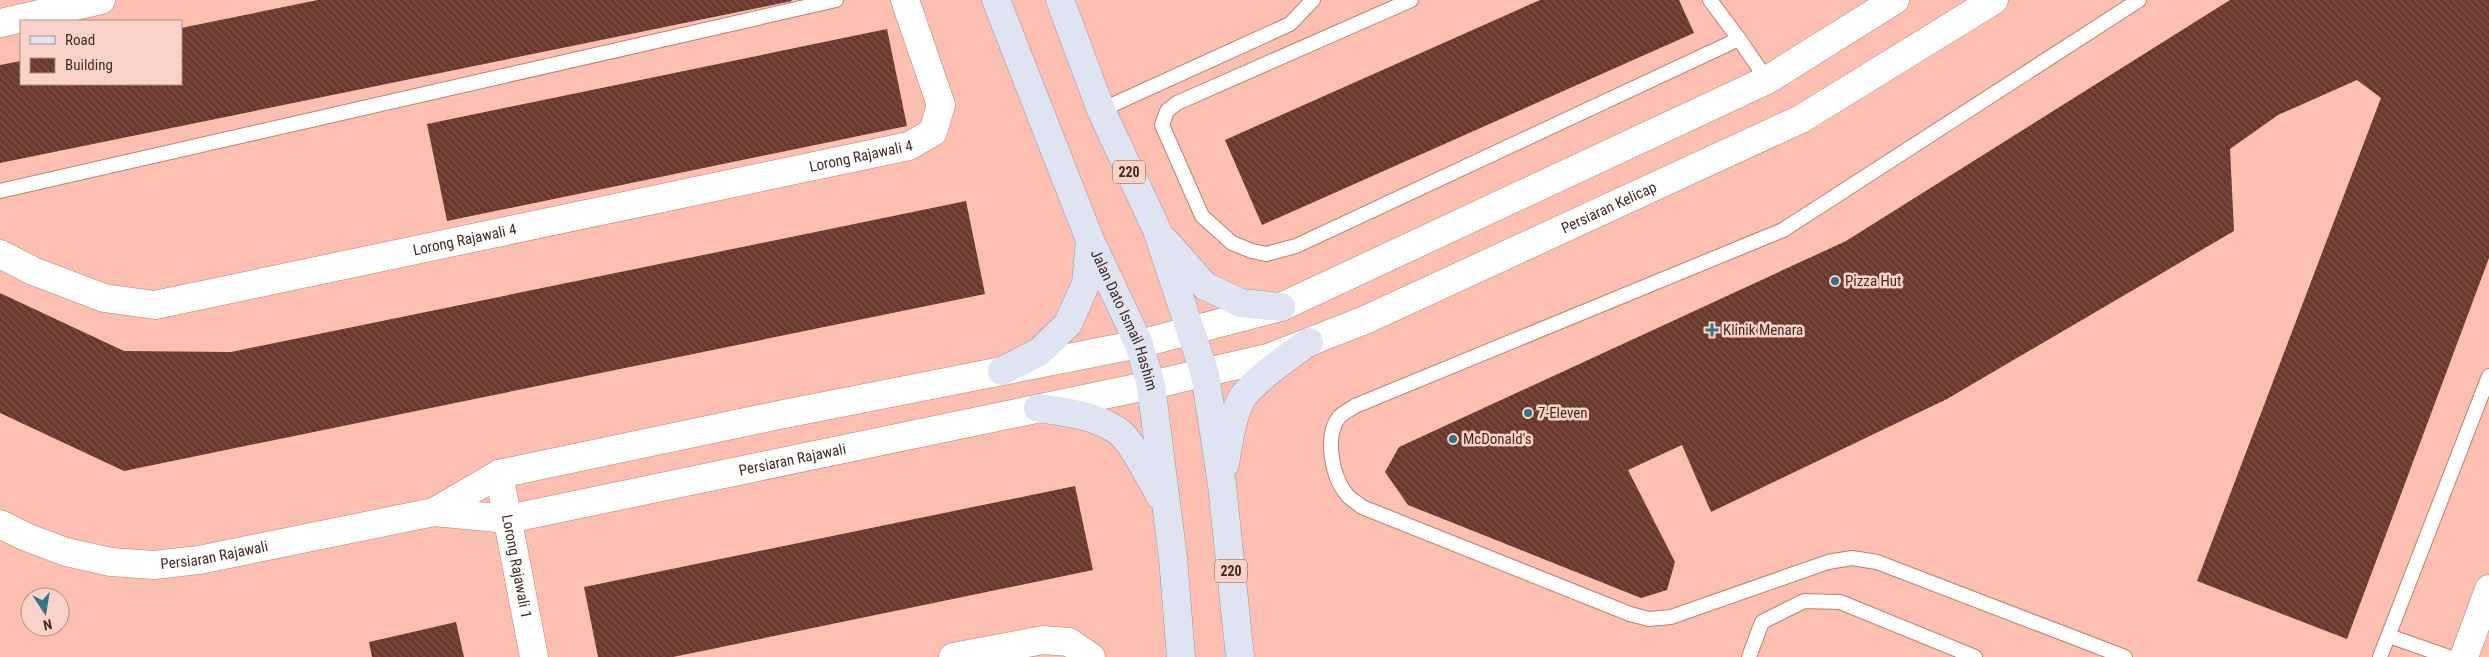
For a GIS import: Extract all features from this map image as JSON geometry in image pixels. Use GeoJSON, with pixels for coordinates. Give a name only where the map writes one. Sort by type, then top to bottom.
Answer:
{"type":"FeatureCollection","features":[{"type":"Feature","properties":{"kind":"main road","name":"Jalan Dato Ismail Hashim"},"geometry":{"type":"LineString","coordinates":[[996,0],[1090,240],[1139,344],[1150,385],[1167,508],[1181,657]]}},
{"type":"Feature","properties":{"kind":"main road","name":"220"},"geometry":{"type":"LineString","coordinates":[[1060,0],[1101,110],[1156,230],[1204,374],[1222,485],[1240,657]]}},
{"type":"Feature","properties":{"kind":"main road"},"geometry":{"type":"LineString","coordinates":[[1156,230],[1205,286],[1241,303],[1281,307]]}},
{"type":"Feature","properties":{"kind":"main road"},"geometry":{"type":"LineString","coordinates":[[1002,371],[1039,352],[1068,324],[1086,282],[1090,240]]}},
{"type":"Feature","properties":{"kind":"main road"},"geometry":{"type":"LineString","coordinates":[[1222,485],[1228,441],[1241,399],[1273,368],[1309,342]]}},
{"type":"Feature","properties":{"kind":"main road"},"geometry":{"type":"LineString","coordinates":[[1038,408],[1081,415],[1119,432],[1145,468],[1167,508]]}},
{"type":"Feature","properties":{"kind":"street"},"geometry":{"type":"LineString","coordinates":[[0,23],[101,0]]}},
{"type":"Feature","properties":{"kind":"street","name":"Lorong Rajawali 4"},"geometry":{"type":"LineString","coordinates":[[0,254],[33,271],[104,298],[155,305],[910,146],[934,132],[942,105],[906,0]]}},
{"type":"Feature","properties":{"kind":"street"},"geometry":{"type":"LineString","coordinates":[[1189,332],[1281,307],[1767,80],[1895,0]]}},
{"type":"Feature","properties":{"kind":"street","name":"Persiaran Kelicap"},"geometry":{"type":"LineString","coordinates":[[1150,385],[1268,358],[1365,320],[1801,118],[1994,0]]}},
{"type":"Feature","properties":{"kind":"street","name":"Persiaran Rajawali"},"geometry":{"type":"LineString","coordinates":[[434,512],[499,474],[779,415],[1139,344],[1189,332]]}},
{"type":"Feature","properties":{"kind":"street","name":"Persiaran Rajawali"},"geometry":{"type":"LineString","coordinates":[[0,524],[26,537],[66,552],[111,562],[154,565],[199,560],[434,512],[508,518],[1150,385]]}},
{"type":"Feature","properties":{"kind":"street","name":"Lorong Rajawali 1"},"geometry":{"type":"LineString","coordinates":[[499,474],[534,657]]}},
{"type":"Feature","properties":{"kind":"street"},"geometry":{"type":"LineString","coordinates":[[2464,657],[2489,589]]}},
{"type":"Feature","properties":{"kind":"street"},"geometry":{"type":"LineString","coordinates":[[953,657],[1043,640],[1069,642],[1091,657]]}},
{"type":"Feature","properties":{"kind":"lane"},"geometry":{"type":"LineString","coordinates":[[0,192],[836,0]]}},
{"type":"Feature","properties":{"kind":"lane"},"geometry":{"type":"LineString","coordinates":[[1101,110],[1290,24],[1313,0]]}},
{"type":"Feature","properties":{"kind":"lane"},"geometry":{"type":"LineString","coordinates":[[1411,0],[1176,103],[1167,111],[1162,125],[1202,216],[1232,243],[1252,252],[1266,254],[1296,246],[1739,39]]}},
{"type":"Feature","properties":{"kind":"lane"},"geometry":{"type":"LineString","coordinates":[[1710,0],[1767,80]]}},
{"type":"Feature","properties":{"kind":"lane"},"geometry":{"type":"LineString","coordinates":[[2125,657],[1877,562],[1852,558],[1828,562],[1671,617],[1649,619],[1630,614],[1362,506],[1347,495],[1337,478],[1332,453],[1332,435],[1339,417],[1355,406],[1783,230],[2140,0]]}},
{"type":"Feature","properties":{"kind":"lane"},"geometry":{"type":"LineString","coordinates":[[2380,657],[2489,376]]}},
{"type":"Feature","properties":{"kind":"lane"},"geometry":{"type":"LineString","coordinates":[[1749,657],[1762,622],[1804,601],[1840,602],[1975,657]]}},
{"type":"Feature","properties":{"kind":"lane"},"geometry":{"type":"LineString","coordinates":[[2389,636],[2450,657]]}},
{"type":"Feature","properties":{"kind":"building"},"geometry":{"type":"Polygon","coordinates":[[[318,0],[792,1],[0,163],[0,65],[20,61],[20,85],[182,85],[182,28],[318,0]]]}},
{"type":"Feature","properties":{"kind":"building"},"geometry":{"type":"Polygon","coordinates":[[[1540,0],[1679,0],[1694,33],[1262,225],[1225,140],[1540,0]]]}},
{"type":"Feature","properties":{"kind":"building"},"geometry":{"type":"Polygon","coordinates":[[[2230,0],[2489,0],[2489,258],[2347,639],[2197,581],[2381,98],[2357,80],[2278,115],[2230,149],[2234,231],[1947,399],[1711,512],[1682,445],[1628,470],[1675,562],[1667,590],[1641,598],[1408,505],[1385,472],[1399,447],[1846,241],[2230,0]]]}},
{"type":"Feature","properties":{"kind":"building"},"geometry":{"type":"Polygon","coordinates":[[[887,29],[907,126],[447,221],[427,124],[887,29]]]}},
{"type":"Feature","properties":{"kind":"building"},"geometry":{"type":"Polygon","coordinates":[[[966,201],[985,294],[124,471],[0,413],[0,293],[124,351],[231,352],[966,201]]]}},
{"type":"Feature","properties":{"kind":"building"},"geometry":{"type":"Polygon","coordinates":[[[1075,486],[1093,570],[673,657],[598,657],[584,587],[1075,486]]]}},
{"type":"Feature","properties":{"kind":"building"},"geometry":{"type":"Polygon","coordinates":[[[456,622],[464,657],[372,657],[369,642],[456,622]]]}},
{"type":"Feature","properties":{"kind":"place","name":"Pizza Hut"},"geometry":{"type":"Point","coordinates":[1835,281]}},
{"type":"Feature","properties":{"kind":"place","name":"Klinik Menara"},"geometry":{"type":"Point","coordinates":[1712,330]}},
{"type":"Feature","properties":{"kind":"place","name":"7-Eleven"},"geometry":{"type":"Point","coordinates":[1528,413]}},
{"type":"Feature","properties":{"kind":"place","name":"McDonald's"},"geometry":{"type":"Point","coordinates":[1453,439]}}]}
